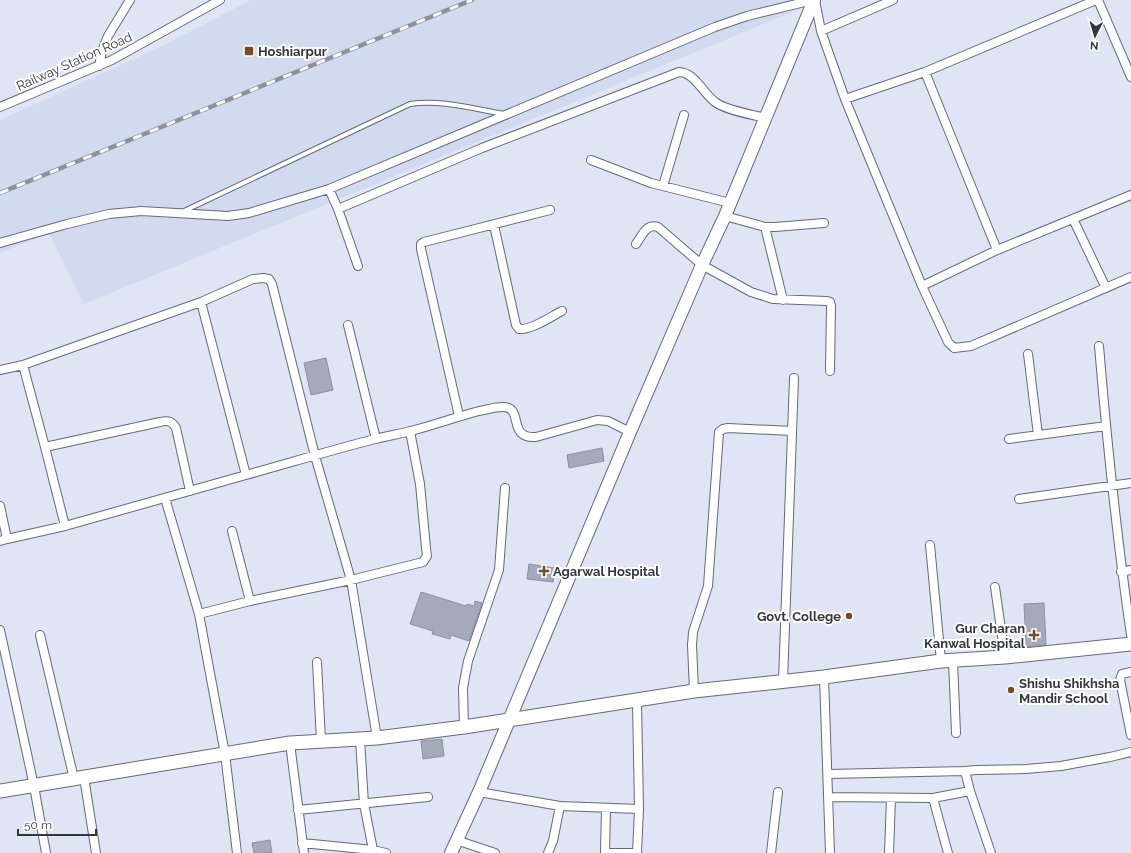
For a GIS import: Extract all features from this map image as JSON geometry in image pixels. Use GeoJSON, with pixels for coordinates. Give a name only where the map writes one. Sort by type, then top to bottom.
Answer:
{"type":"FeatureCollection","features":[{"type":"Feature","properties":{"kind":"main road"},"geometry":{"type":"LineString","coordinates":[[451,853],[479,792],[702,264],[725,216],[814,0]]}},
{"type":"Feature","properties":{"kind":"main road"},"geometry":{"type":"LineString","coordinates":[[0,791],[290,743],[377,738],[694,691],[824,677],[947,661],[1005,658],[1131,644]]}},
{"type":"Feature","properties":{"kind":"street"},"geometry":{"type":"LineString","coordinates":[[99,66],[102,51],[108,36],[130,0]]}},
{"type":"Feature","properties":{"kind":"street","name":"Railway Station Road"},"geometry":{"type":"LineString","coordinates":[[0,107],[99,66],[220,0]]}},
{"type":"Feature","properties":{"kind":"street"},"geometry":{"type":"LineString","coordinates":[[0,244],[67,224],[109,214],[141,211],[221,216],[249,213],[329,189],[715,27],[747,16],[814,0],[821,31],[845,99],[922,286],[948,342],[954,348],[971,346],[991,338],[1131,277]]}},
{"type":"Feature","properties":{"kind":"street"},"geometry":{"type":"LineString","coordinates":[[821,31],[893,0]]}},
{"type":"Feature","properties":{"kind":"street"},"geometry":{"type":"LineString","coordinates":[[845,99],[925,72],[1097,0],[1131,77]]}},
{"type":"Feature","properties":{"kind":"street"},"geometry":{"type":"LineString","coordinates":[[338,209],[482,148],[679,72],[689,74],[707,96],[718,104],[766,118]]}},
{"type":"Feature","properties":{"kind":"street"},"geometry":{"type":"LineString","coordinates":[[925,72],[997,250]]}},
{"type":"Feature","properties":{"kind":"street"},"geometry":{"type":"LineString","coordinates":[[663,186],[684,115]]}},
{"type":"Feature","properties":{"kind":"street"},"geometry":{"type":"LineString","coordinates":[[591,160],[663,186],[730,203]]}},
{"type":"Feature","properties":{"kind":"street"},"geometry":{"type":"LineString","coordinates":[[329,189],[338,209],[358,266]]}},
{"type":"Feature","properties":{"kind":"street"},"geometry":{"type":"LineString","coordinates":[[922,286],[997,250],[1131,195]]}},
{"type":"Feature","properties":{"kind":"street"},"geometry":{"type":"LineString","coordinates":[[459,416],[420,246],[424,242],[550,210]]}},
{"type":"Feature","properties":{"kind":"street"},"geometry":{"type":"LineString","coordinates":[[725,216],[765,227],[775,228],[824,223]]}},
{"type":"Feature","properties":{"kind":"street"},"geometry":{"type":"LineString","coordinates":[[1073,220],[1106,288]]}},
{"type":"Feature","properties":{"kind":"street"},"geometry":{"type":"LineString","coordinates":[[494,224],[518,329],[524,330],[562,311]]}},
{"type":"Feature","properties":{"kind":"street"},"geometry":{"type":"LineString","coordinates":[[636,244],[647,228],[654,225],[702,264],[751,292],[784,300],[830,302],[830,371]]}},
{"type":"Feature","properties":{"kind":"street"},"geometry":{"type":"LineString","coordinates":[[765,227],[784,300]]}},
{"type":"Feature","properties":{"kind":"street"},"geometry":{"type":"LineString","coordinates":[[0,370],[23,365],[201,302],[253,279],[263,278],[269,280],[272,284],[315,456],[351,580],[377,738]]}},
{"type":"Feature","properties":{"kind":"street"},"geometry":{"type":"LineString","coordinates":[[201,302],[246,475]]}},
{"type":"Feature","properties":{"kind":"street"},"geometry":{"type":"LineString","coordinates":[[348,325],[376,439]]}},
{"type":"Feature","properties":{"kind":"street"},"geometry":{"type":"LineString","coordinates":[[1099,346],[1121,572],[1131,635]]}},
{"type":"Feature","properties":{"kind":"street"},"geometry":{"type":"LineString","coordinates":[[1028,354],[1038,435]]}},
{"type":"Feature","properties":{"kind":"street"},"geometry":{"type":"LineString","coordinates":[[23,365],[65,526]]}},
{"type":"Feature","properties":{"kind":"street"},"geometry":{"type":"LineString","coordinates":[[783,681],[794,378]]}},
{"type":"Feature","properties":{"kind":"street"},"geometry":{"type":"LineString","coordinates":[[0,506],[3,540],[65,526],[376,439],[410,431],[459,416],[505,406],[513,412],[518,429],[523,435],[528,437],[536,437],[597,420],[608,421],[630,432]]}},
{"type":"Feature","properties":{"kind":"street"},"geometry":{"type":"LineString","coordinates":[[45,447],[169,421],[173,423],[176,428],[190,491]]}},
{"type":"Feature","properties":{"kind":"street"},"geometry":{"type":"LineString","coordinates":[[1009,439],[1106,426]]}},
{"type":"Feature","properties":{"kind":"street"},"geometry":{"type":"LineString","coordinates":[[694,691],[692,645],[693,632],[708,586],[719,432],[728,428],[792,431]]}},
{"type":"Feature","properties":{"kind":"street"},"geometry":{"type":"LineString","coordinates":[[199,614],[250,601],[351,580],[423,562],[427,556],[420,484],[410,431]]}},
{"type":"Feature","properties":{"kind":"street"},"geometry":{"type":"LineString","coordinates":[[1019,499],[1131,484]]}},
{"type":"Feature","properties":{"kind":"street"},"geometry":{"type":"LineString","coordinates":[[464,726],[463,688],[468,661],[499,570],[505,488]]}},
{"type":"Feature","properties":{"kind":"street"},"geometry":{"type":"LineString","coordinates":[[165,498],[199,614],[225,754],[237,853]]}},
{"type":"Feature","properties":{"kind":"street"},"geometry":{"type":"LineString","coordinates":[[232,531],[250,601]]}},
{"type":"Feature","properties":{"kind":"street"},"geometry":{"type":"LineString","coordinates":[[930,546],[956,733]]}},
{"type":"Feature","properties":{"kind":"street"},"geometry":{"type":"LineString","coordinates":[[1121,572],[1131,570]]}},
{"type":"Feature","properties":{"kind":"street"},"geometry":{"type":"LineString","coordinates":[[995,587],[1005,658]]}},
{"type":"Feature","properties":{"kind":"street"},"geometry":{"type":"LineString","coordinates":[[0,630],[34,786],[46,853]]}},
{"type":"Feature","properties":{"kind":"street"},"geometry":{"type":"LineString","coordinates":[[40,635],[79,778],[96,853]]}},
{"type":"Feature","properties":{"kind":"street"},"geometry":{"type":"LineString","coordinates":[[317,662],[321,741]]}},
{"type":"Feature","properties":{"kind":"street"},"geometry":{"type":"LineString","coordinates":[[1131,672],[1122,674],[1120,680],[1131,735]]}},
{"type":"Feature","properties":{"kind":"street"},"geometry":{"type":"LineString","coordinates":[[824,677],[830,853]]}},
{"type":"Feature","properties":{"kind":"street"},"geometry":{"type":"LineString","coordinates":[[606,808],[605,853],[637,853],[639,809],[637,700]]}},
{"type":"Feature","properties":{"kind":"street"},"geometry":{"type":"LineString","coordinates":[[360,739],[364,804],[373,850]]}},
{"type":"Feature","properties":{"kind":"street"},"geometry":{"type":"LineString","coordinates":[[290,743],[304,853]]}},
{"type":"Feature","properties":{"kind":"street"},"geometry":{"type":"LineString","coordinates":[[828,774],[1026,769],[1061,766],[1131,752]]}},
{"type":"Feature","properties":{"kind":"street"},"geometry":{"type":"LineString","coordinates":[[965,771],[970,791],[991,853]]}},
{"type":"Feature","properties":{"kind":"street"},"geometry":{"type":"LineString","coordinates":[[829,797],[933,798],[970,791]]}},
{"type":"Feature","properties":{"kind":"street"},"geometry":{"type":"LineString","coordinates":[[479,792],[560,806],[639,809]]}},
{"type":"Feature","properties":{"kind":"street"},"geometry":{"type":"LineString","coordinates":[[771,853],[778,792]]}},
{"type":"Feature","properties":{"kind":"street"},"geometry":{"type":"LineString","coordinates":[[298,810],[428,797]]}},
{"type":"Feature","properties":{"kind":"street"},"geometry":{"type":"LineString","coordinates":[[889,853],[891,798]]}},
{"type":"Feature","properties":{"kind":"street"},"geometry":{"type":"LineString","coordinates":[[933,798],[948,853]]}},
{"type":"Feature","properties":{"kind":"street"},"geometry":{"type":"LineString","coordinates":[[548,853],[554,836],[560,806]]}},
{"type":"Feature","properties":{"kind":"street"},"geometry":{"type":"LineString","coordinates":[[456,840],[495,853]]}},
{"type":"Feature","properties":{"kind":"street"},"geometry":{"type":"LineString","coordinates":[[302,843],[373,850],[386,853]]}},
{"type":"Feature","properties":{"kind":"lane"},"geometry":{"type":"LineString","coordinates":[[179,213],[410,104],[420,102],[449,104],[508,114]]}},
{"type":"Feature","properties":{"kind":"shaded area"},"geometry":{"type":"Polygon","coordinates":[[[251,0],[805,0],[802,8],[84,304],[49,233],[0,253],[0,120],[158,48],[251,0]]]}},
{"type":"Feature","properties":{"kind":"building"},"geometry":{"type":"Polygon","coordinates":[[[326,358],[333,390],[311,395],[304,363],[326,358]]]}},
{"type":"Feature","properties":{"kind":"building"},"geometry":{"type":"Polygon","coordinates":[[[602,448],[604,461],[569,468],[567,455],[602,448]]]}},
{"type":"Feature","properties":{"kind":"building"},"geometry":{"type":"Polygon","coordinates":[[[529,564],[555,568],[553,582],[527,579],[529,564]]]}},
{"type":"Feature","properties":{"kind":"building"},"geometry":{"type":"Polygon","coordinates":[[[421,592],[466,606],[467,604],[474,606],[475,601],[482,603],[469,641],[451,635],[450,639],[432,634],[433,631],[410,624],[421,592]]]}},
{"type":"Feature","properties":{"kind":"building"},"geometry":{"type":"Polygon","coordinates":[[[1044,603],[1046,645],[1026,647],[1024,604],[1044,603]]]}},
{"type":"Feature","properties":{"kind":"building"},"geometry":{"type":"Polygon","coordinates":[[[442,739],[444,756],[423,759],[421,741],[442,739]]]}},
{"type":"Feature","properties":{"kind":"building"},"geometry":{"type":"Polygon","coordinates":[[[270,840],[272,853],[254,853],[252,843],[270,840]]]}},
{"type":"Feature","properties":{"kind":"railway"},"geometry":{"type":"LineString","coordinates":[[0,193],[472,0]]}},
{"type":"Feature","properties":{"kind":"place","name":"Hoshiarpur"},"geometry":{"type":"Point","coordinates":[249,51]}},
{"type":"Feature","properties":{"kind":"place","name":"Agarwal Hospital"},"geometry":{"type":"Point","coordinates":[544,571]}},
{"type":"Feature","properties":{"kind":"place","name":"Govt. College"},"geometry":{"type":"Point","coordinates":[849,616]}},
{"type":"Feature","properties":{"kind":"place","name":"Gur Charan Kanwal Hospital"},"geometry":{"type":"Point","coordinates":[1034,635]}},
{"type":"Feature","properties":{"kind":"place","name":"Shishu Shikhsha Mandir School"},"geometry":{"type":"Point","coordinates":[1011,690]}}]}
